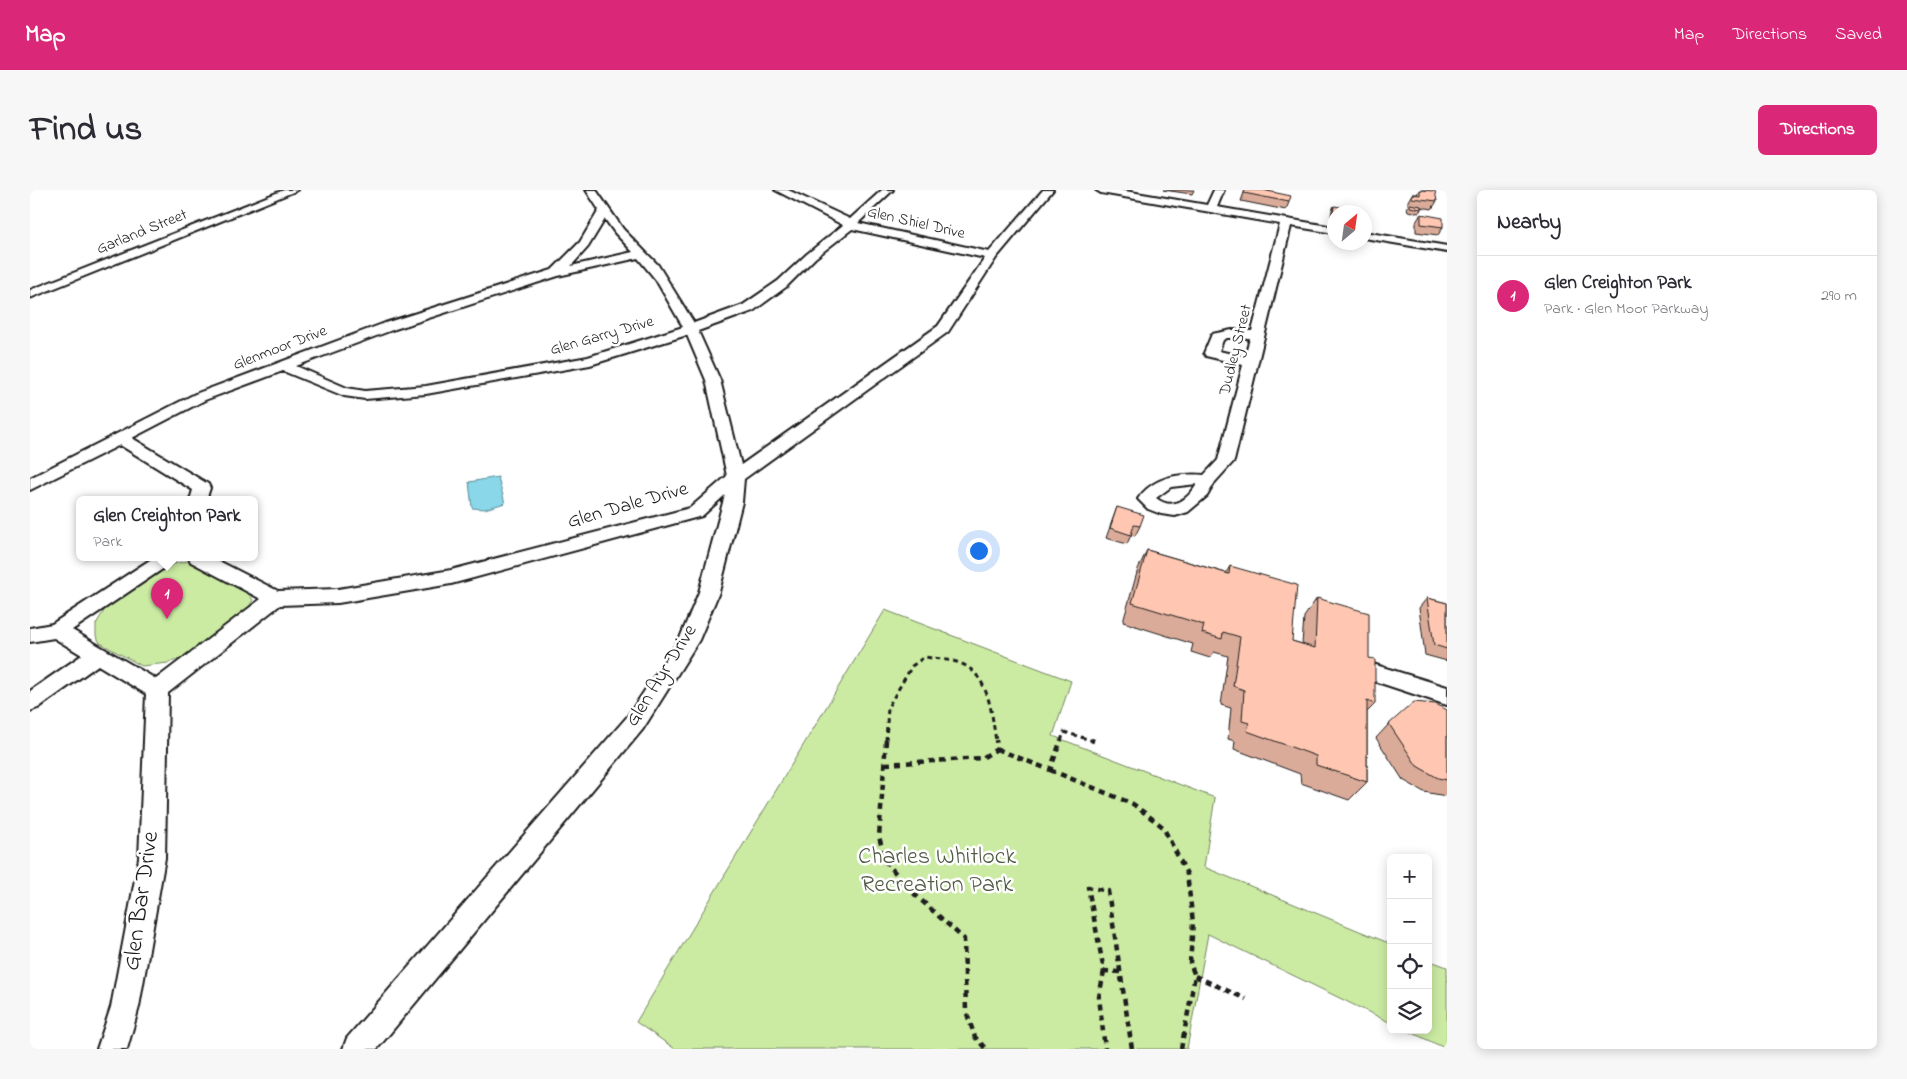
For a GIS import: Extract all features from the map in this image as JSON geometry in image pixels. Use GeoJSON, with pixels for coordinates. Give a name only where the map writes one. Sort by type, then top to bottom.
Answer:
{"type":"FeatureCollection","features":[{"type":"Feature","properties":{"kind":"street","name":"Garland Street"},"geometry":{"type":"LineString","coordinates":[[30,294],[293,190]]}},
{"type":"Feature","properties":{"kind":"street","name":"Glen Ayr Drive"},"geometry":{"type":"LineString","coordinates":[[358,1049],[635,722],[664,681],[688,640],[709,592],[733,502],[736,477],[713,380],[691,329],[662,280],[604,211],[591,190]]}},
{"type":"Feature","properties":{"kind":"street","name":"Glen Shiel Drive"},"geometry":{"type":"LineString","coordinates":[[780,190],[851,224],[880,233],[992,256]]}},
{"type":"Feature","properties":{"kind":"street","name":"Glen Garry Drive"},"geometry":{"type":"LineString","coordinates":[[284,366],[326,386],[365,395],[426,390],[590,361],[691,329],[748,308],[782,284],[811,256],[851,224],[888,190]]}},
{"type":"Feature","properties":{"kind":"street","name":"Glen Dale Drive"},"geometry":{"type":"LineString","coordinates":[[204,561],[275,598],[338,596],[451,577],[696,512],[736,477],[943,329],[992,256],[1048,190]]}},
{"type":"Feature","properties":{"kind":"street"},"geometry":{"type":"LineString","coordinates":[[1101,190],[1327,229]]}},
{"type":"Feature","properties":{"kind":"street"},"geometry":{"type":"LineString","coordinates":[[1211,209],[1219,190]]}},
{"type":"Feature","properties":{"kind":"street"},"geometry":{"type":"LineString","coordinates":[[556,273],[571,261],[590,237],[604,211]]}},
{"type":"Feature","properties":{"kind":"street","name":"Dudley Street"},"geometry":{"type":"LineString","coordinates":[[1208,480],[1226,461],[1286,222]]}},
{"type":"Feature","properties":{"kind":"street"},"geometry":{"type":"LineString","coordinates":[[1372,236],[1447,249]]}},
{"type":"Feature","properties":{"kind":"street","name":"Glenmoor Drive"},"geometry":{"type":"LineString","coordinates":[[30,486],[200,397],[390,326],[556,273],[640,254]]}},
{"type":"Feature","properties":{"kind":"street"},"geometry":{"type":"LineString","coordinates":[[1251,363],[1211,353],[1217,337],[1224,334],[1258,335]]}},
{"type":"Feature","properties":{"kind":"street"},"geometry":{"type":"LineString","coordinates":[[120,438],[202,488],[199,496]]}},
{"type":"Feature","properties":{"kind":"street"},"geometry":{"type":"LineString","coordinates":[[30,635],[57,630],[161,561]]}},
{"type":"Feature","properties":{"kind":"street"},"geometry":{"type":"LineString","coordinates":[[57,630],[157,690],[275,598]]}},
{"type":"Feature","properties":{"kind":"street"},"geometry":{"type":"LineString","coordinates":[[30,702],[97,655]]}},
{"type":"Feature","properties":{"kind":"street"},"geometry":{"type":"LineString","coordinates":[[1363,669],[1447,696]]}},
{"type":"Feature","properties":{"kind":"street","name":"Glen Bar Drive"},"geometry":{"type":"LineString","coordinates":[[112,1049],[126,1007],[152,858],[157,690]]}},
{"type":"Feature","properties":{"kind":"path"},"geometry":{"type":"LineString","coordinates":[[986,1049],[975,1037],[966,1011],[964,939],[911,891],[886,862],[879,837],[888,707],[912,666],[924,658],[948,660],[972,670],[984,688],[997,749]]}},
{"type":"Feature","properties":{"kind":"path"},"geometry":{"type":"LineString","coordinates":[[1050,770],[1064,732],[1094,741]]}},
{"type":"Feature","properties":{"kind":"path"},"geometry":{"type":"LineString","coordinates":[[997,749],[1133,804],[1164,827],[1187,874],[1193,922],[1190,963],[1196,976],[1181,1049]]}},
{"type":"Feature","properties":{"kind":"path"},"geometry":{"type":"LineString","coordinates":[[885,764],[982,758],[997,749]]}},
{"type":"Feature","properties":{"kind":"path"},"geometry":{"type":"LineString","coordinates":[[1105,1049],[1099,997],[1104,971],[1088,887],[1108,890],[1132,1049]]}},
{"type":"Feature","properties":{"kind":"path"},"geometry":{"type":"LineString","coordinates":[[1104,971],[1120,972]]}},
{"type":"Feature","properties":{"kind":"path"},"geometry":{"type":"LineString","coordinates":[[1196,976],[1246,998]]}},
{"type":"Feature","properties":{"kind":"green space"},"geometry":{"type":"Polygon","coordinates":[[[188,561],[246,590],[253,600],[247,611],[185,657],[168,663],[142,666],[100,643],[96,636],[96,624],[108,604],[168,565],[188,561]]]}},
{"type":"Feature","properties":{"kind":"green space","name":"Charles Whitlock Recreation Park"},"geometry":{"type":"Polygon","coordinates":[[[885,610],[1071,681],[1053,736],[1215,798],[1204,867],[1387,942],[1387,1021],[1208,934],[1187,1049],[675,1049],[636,1022],[885,610]]]}},
{"type":"Feature","properties":{"kind":"green space"},"geometry":{"type":"Polygon","coordinates":[[[1432,961],[1447,967],[1447,1049],[1415,1034],[1432,1034],[1432,961]]]}},
{"type":"Feature","properties":{"kind":"water"},"geometry":{"type":"Polygon","coordinates":[[[498,477],[505,503],[485,509],[472,508],[469,482],[498,477]]]}},
{"type":"Feature","properties":{"kind":"building"},"geometry":{"type":"Polygon","coordinates":[[[1245,190],[1263,190],[1291,196],[1289,202],[1244,193],[1245,190]]]}},
{"type":"Feature","properties":{"kind":"building"},"geometry":{"type":"Polygon","coordinates":[[[1420,190],[1435,191],[1437,201],[1412,198],[1412,194],[1420,195],[1420,190]]]}},
{"type":"Feature","properties":{"kind":"building"},"geometry":{"type":"Polygon","coordinates":[[[1410,204],[1421,206],[1421,209],[1410,207],[1410,204]]]}},
{"type":"Feature","properties":{"kind":"building"},"geometry":{"type":"Polygon","coordinates":[[[1421,214],[1443,218],[1443,227],[1421,224],[1421,214]]]}},
{"type":"Feature","properties":{"kind":"building"},"geometry":{"type":"Polygon","coordinates":[[[1117,507],[1144,515],[1140,526],[1134,525],[1131,535],[1110,528],[1117,507]]]}},
{"type":"Feature","properties":{"kind":"building"},"geometry":{"type":"Polygon","coordinates":[[[1147,550],[1229,574],[1230,566],[1297,585],[1292,641],[1315,648],[1317,598],[1369,613],[1369,658],[1375,659],[1375,704],[1367,701],[1367,782],[1316,765],[1316,756],[1247,731],[1249,723],[1242,721],[1244,690],[1233,686],[1240,637],[1223,632],[1222,639],[1202,633],[1204,625],[1132,603],[1147,550]]]}},
{"type":"Feature","properties":{"kind":"building"},"geometry":{"type":"Polygon","coordinates":[[[1427,598],[1447,603],[1447,649],[1434,645],[1427,598]]]}},
{"type":"Feature","properties":{"kind":"building"},"geometry":{"type":"Polygon","coordinates":[[[1414,702],[1436,704],[1447,710],[1447,780],[1438,778],[1417,766],[1389,724],[1414,702]]]}},
{"type":"Feature","properties":{"kind":"place","name":"Glen Creighton Park"},"geometry":{"type":"Point","coordinates":[167,619]}}]}
